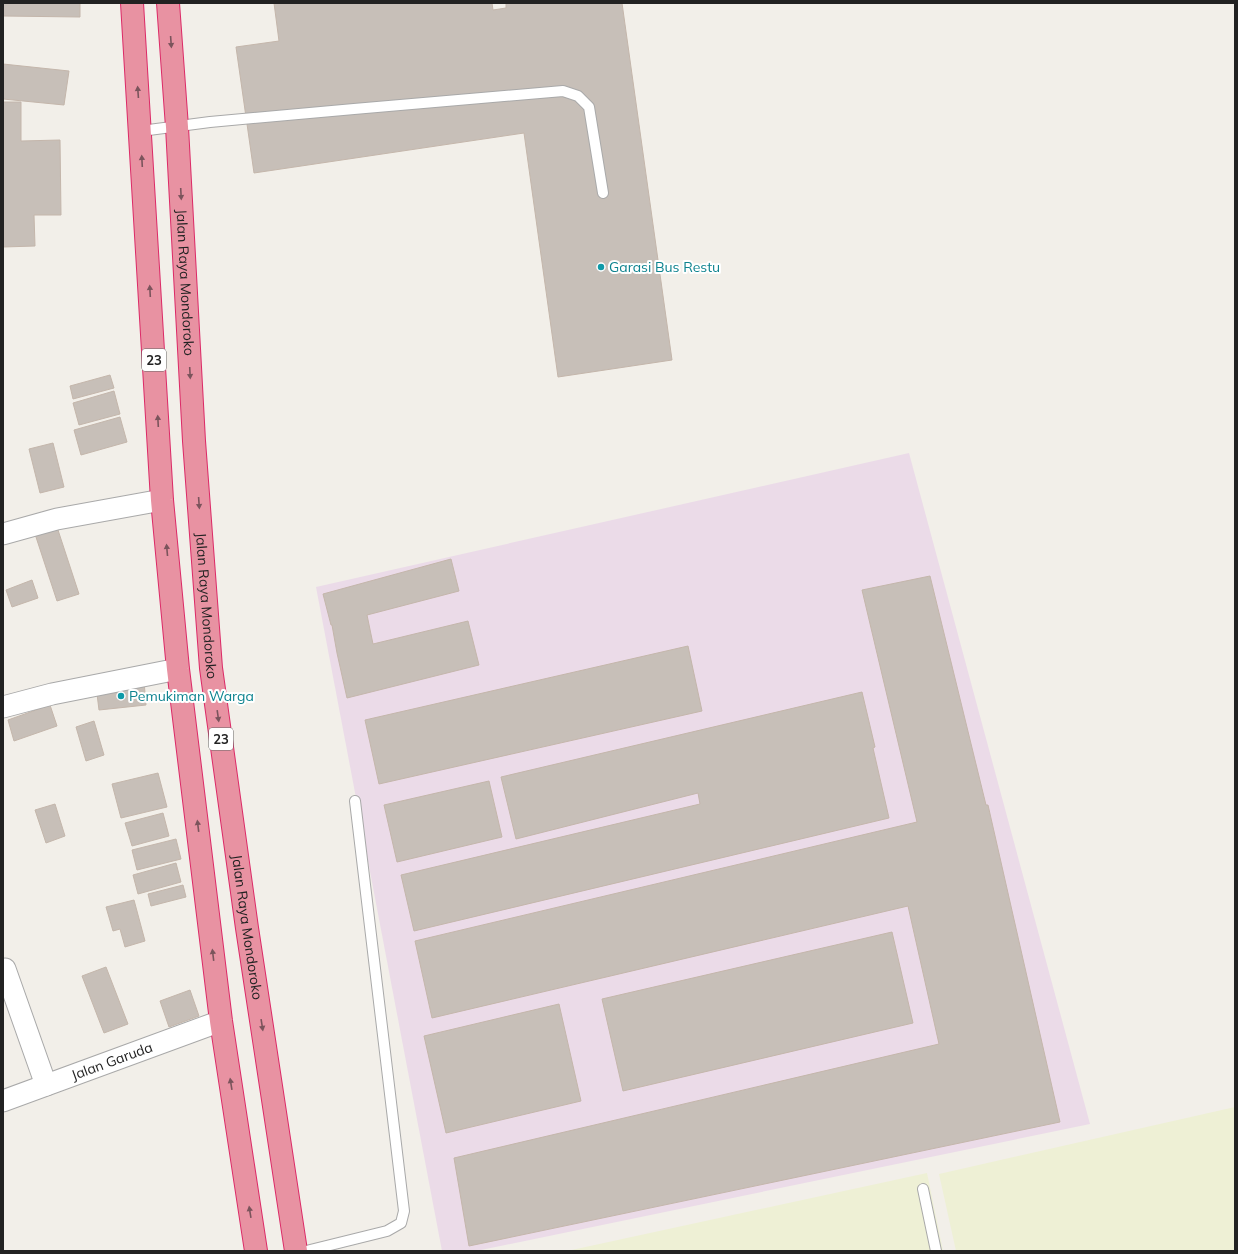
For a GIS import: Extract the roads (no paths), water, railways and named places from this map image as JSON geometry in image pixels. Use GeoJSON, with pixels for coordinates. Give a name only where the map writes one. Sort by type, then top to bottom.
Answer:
{"type":"FeatureCollection","features":[{"type":"Feature","properties":{"kind":"highway","name":"23"},"geometry":{"type":"LineString","coordinates":[[132,3],[162,500],[178,669],[221,1021],[256,1251]]}},
{"type":"Feature","properties":{"kind":"highway","name":"Jalan Raya Mondoroko"},"geometry":{"type":"LineString","coordinates":[[168,3],[177,127],[194,441],[211,668],[247,928],[296,1251]]}},
{"type":"Feature","properties":{"kind":"street"},"geometry":{"type":"LineString","coordinates":[[3,534],[57,519],[162,500]]}},
{"type":"Feature","properties":{"kind":"street"},"geometry":{"type":"LineString","coordinates":[[3,707],[105,682],[178,669]]}},
{"type":"Feature","properties":{"kind":"street"},"geometry":{"type":"LineString","coordinates":[[5,969],[46,1085]]}},
{"type":"Feature","properties":{"kind":"street","name":"Jalan Garuda"},"geometry":{"type":"LineString","coordinates":[[3,1101],[221,1021]]}},
{"type":"Feature","properties":{"kind":"lane"},"geometry":{"type":"LineString","coordinates":[[140,131],[210,122],[354,108],[563,91],[578,96],[590,107],[603,193]]}},
{"type":"Feature","properties":{"kind":"lane"},"geometry":{"type":"LineString","coordinates":[[306,1251],[387,1231],[401,1223],[404,1211],[355,801]]}},
{"type":"Feature","properties":{"kind":"lane"},"geometry":{"type":"LineString","coordinates":[[923,1189],[936,1251]]}},
{"type":"Feature","properties":{"kind":"place","name":"Garasi Bus Restu"},"geometry":{"type":"Point","coordinates":[601,267]}},
{"type":"Feature","properties":{"kind":"place","name":"Pemukiman Warga"},"geometry":{"type":"Point","coordinates":[121,696]}}]}
